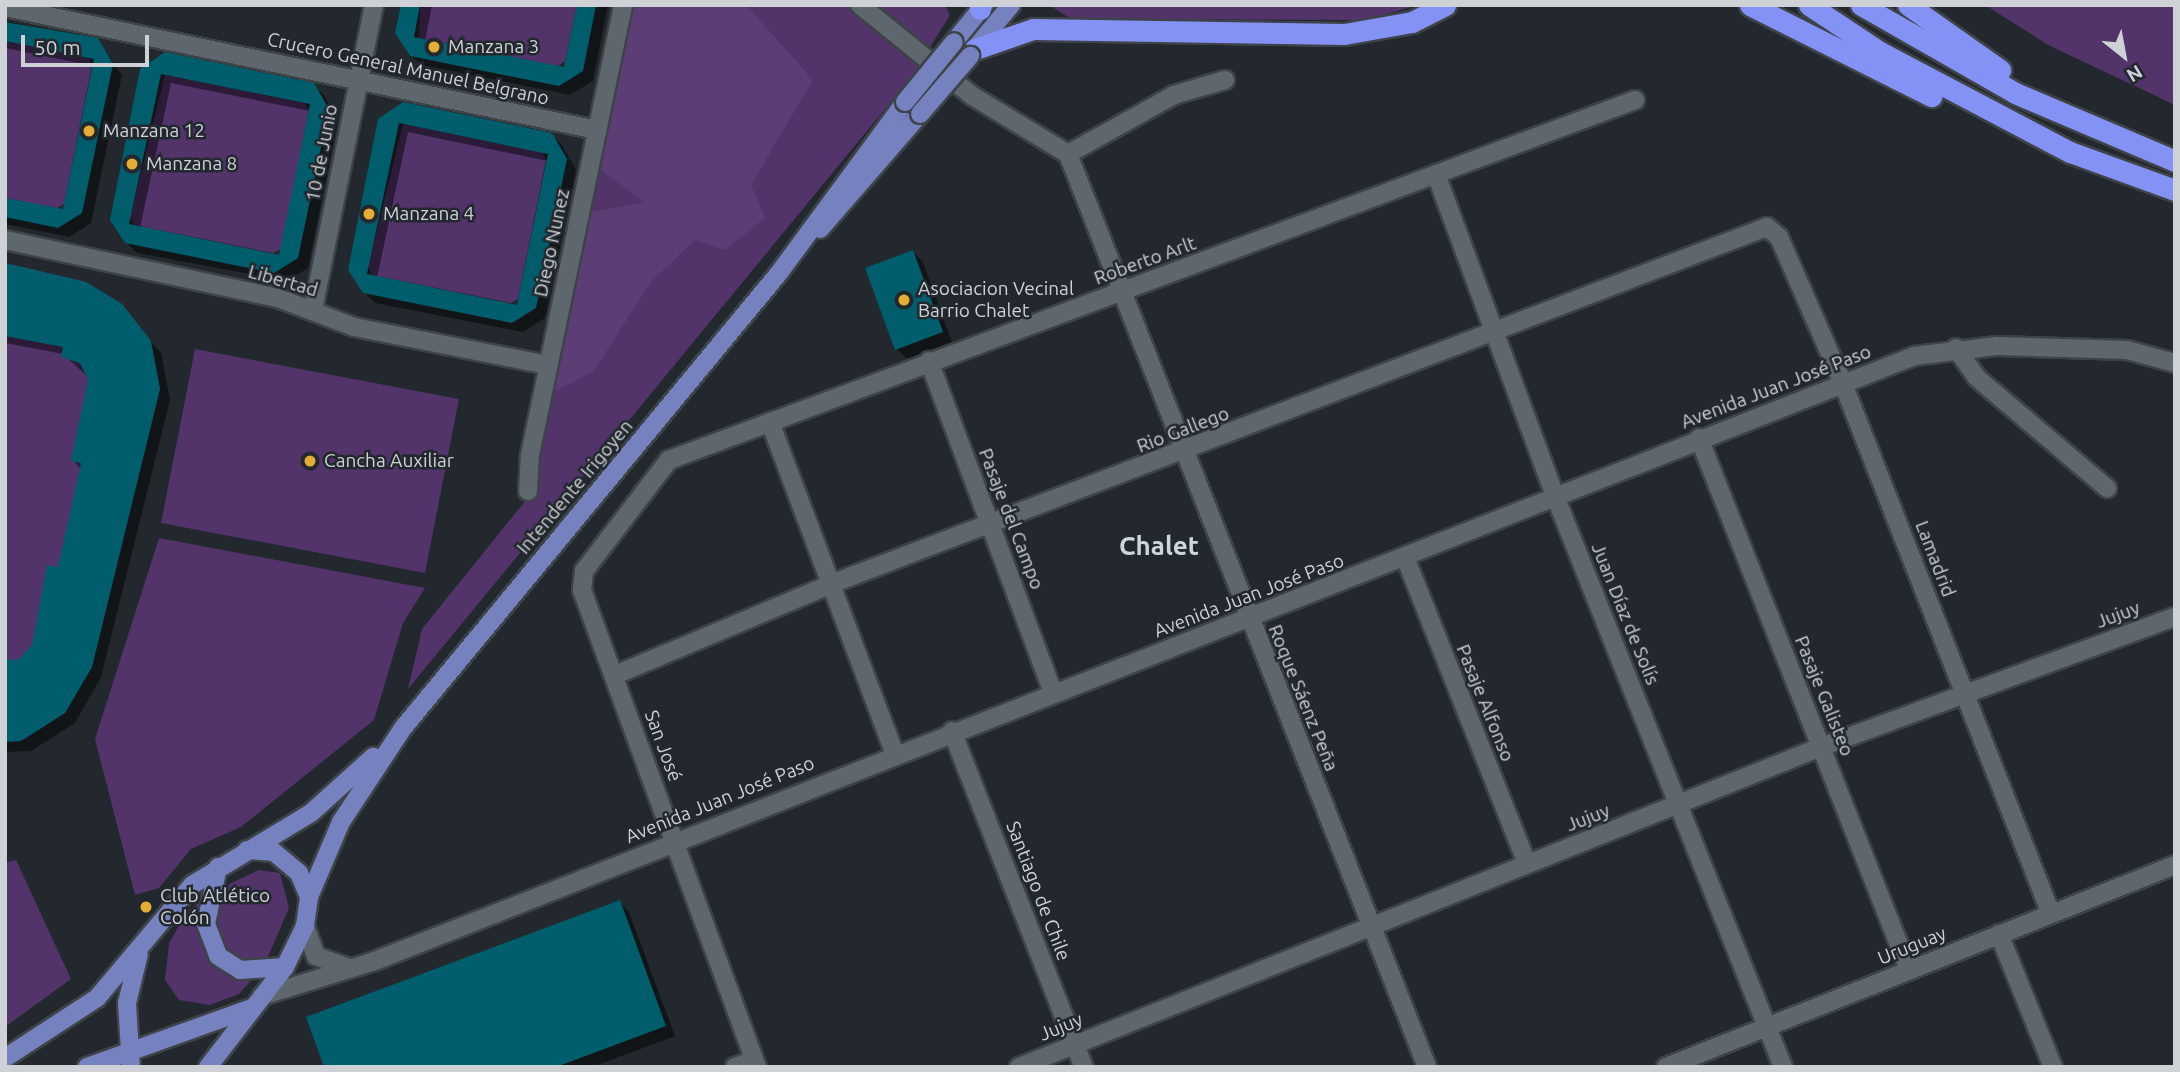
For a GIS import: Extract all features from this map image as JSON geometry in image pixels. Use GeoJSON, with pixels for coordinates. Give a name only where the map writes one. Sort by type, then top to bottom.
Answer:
{"type":"FeatureCollection","features":[{"type":"Feature","properties":{"kind":"highway"},"geometry":{"type":"LineString","coordinates":[[972,52],[1033,29],[1344,34],[1412,22],[1445,5]]}},
{"type":"Feature","properties":{"kind":"highway"},"geometry":{"type":"LineString","coordinates":[[1750,5],[1925,93],[2070,152],[2175,190]]}},
{"type":"Feature","properties":{"kind":"highway"},"geometry":{"type":"LineString","coordinates":[[1809,5],[1880,52],[2070,152]]}},
{"type":"Feature","properties":{"kind":"highway"},"geometry":{"type":"LineString","coordinates":[[1861,5],[2015,93],[2169,159]]}},
{"type":"Feature","properties":{"kind":"highway"},"geometry":{"type":"LineString","coordinates":[[1908,5],[1962,48],[2169,159]]}},
{"type":"Feature","properties":{"kind":"main road","name":"Intendente Irigoyen"},"geometry":{"type":"LineString","coordinates":[[309,897],[341,822],[403,728],[779,273],[920,114],[1011,5]]}},
{"type":"Feature","properties":{"kind":"main road","name":"Intendente Irigoyen"},"geometry":{"type":"LineString","coordinates":[[779,273],[905,102],[982,7]]}},
{"type":"Feature","properties":{"kind":"main road","name":"Intendente Irigoyen"},"geometry":{"type":"LineString","coordinates":[[247,850],[311,813],[403,728]]}},
{"type":"Feature","properties":{"kind":"main road"},"geometry":{"type":"LineString","coordinates":[[5,1058],[97,998],[150,929],[218,867],[247,850],[274,852],[289,861],[309,897],[305,926],[285,967],[208,1067]]}},
{"type":"Feature","properties":{"kind":"main road"},"geometry":{"type":"LineString","coordinates":[[218,867],[206,924],[218,956],[240,970],[285,967]]}},
{"type":"Feature","properties":{"kind":"main road"},"geometry":{"type":"LineString","coordinates":[[129,1060],[127,1003],[150,929]]}},
{"type":"Feature","properties":{"kind":"main road"},"geometry":{"type":"LineString","coordinates":[[87,1067],[129,1060],[221,1022],[259,1001]]}},
{"type":"Feature","properties":{"kind":"street","name":"10 de Junio"},"geometry":{"type":"LineString","coordinates":[[313,310],[374,5]]}},
{"type":"Feature","properties":{"kind":"street","name":"Diego Nunez"},"geometry":{"type":"LineString","coordinates":[[528,491],[548,365],[623,5]]}},
{"type":"Feature","properties":{"kind":"street"},"geometry":{"type":"LineString","coordinates":[[860,5],[971,95],[1068,154],[1174,95],[1225,80]]}},
{"type":"Feature","properties":{"kind":"street","name":"Crucero General Manuel Belgrano"},"geometry":{"type":"LineString","coordinates":[[5,7],[597,130]]}},
{"type":"Feature","properties":{"kind":"street","name":"Roberto Arlt"},"geometry":{"type":"LineString","coordinates":[[669,460],[929,360],[1125,291],[1635,100]]}},
{"type":"Feature","properties":{"kind":"street","name":"Roque Sáenz Peña"},"geometry":{"type":"LineString","coordinates":[[1068,154],[1125,291],[1248,620],[1374,928],[1427,1067]]}},
{"type":"Feature","properties":{"kind":"street","name":"Juan Díaz de Solís"},"geometry":{"type":"LineString","coordinates":[[1436,174],[1555,496],[1783,1067]]}},
{"type":"Feature","properties":{"kind":"street","name":"Rio Gallego"},"geometry":{"type":"LineString","coordinates":[[615,675],[831,584],[1185,452],[1767,227]]}},
{"type":"Feature","properties":{"kind":"street","name":"Lamadrid"},"geometry":{"type":"LineString","coordinates":[[1767,227],[1779,237],[1844,386],[2051,914]]}},
{"type":"Feature","properties":{"kind":"street","name":"Libertad"},"geometry":{"type":"LineString","coordinates":[[5,240],[313,310],[354,327],[548,365]]}},
{"type":"Feature","properties":{"kind":"street"},"geometry":{"type":"LineString","coordinates":[[1956,348],[1976,377],[2107,488]]}},
{"type":"Feature","properties":{"kind":"street","name":"Avenida Juan José Paso"},"geometry":{"type":"LineString","coordinates":[[259,1001],[353,968],[894,752],[1248,620],[1699,438],[1844,386],[1914,356],[1956,348],[2127,350],[2175,363]]}},
{"type":"Feature","properties":{"kind":"street","name":"Pasaje del Campo"},"geometry":{"type":"LineString","coordinates":[[929,360],[1053,693]]}},
{"type":"Feature","properties":{"kind":"street"},"geometry":{"type":"LineString","coordinates":[[770,422],[894,752]]}},
{"type":"Feature","properties":{"kind":"street","name":"Pasaje Galisteo"},"geometry":{"type":"LineString","coordinates":[[1699,438],[1909,970]]}},
{"type":"Feature","properties":{"kind":"street","name":"San José"},"geometry":{"type":"LineString","coordinates":[[669,460],[581,582],[755,1063]]}},
{"type":"Feature","properties":{"kind":"street","name":"Pasaje Alfonso"},"geometry":{"type":"LineString","coordinates":[[1405,558],[1527,864]]}},
{"type":"Feature","properties":{"kind":"street","name":"Jujuy"},"geometry":{"type":"LineString","coordinates":[[1019,1067],[1374,928],[1821,747],[2175,617]]}},
{"type":"Feature","properties":{"kind":"street","name":"Santiago de Chile"},"geometry":{"type":"LineString","coordinates":[[952,731],[1084,1067]]}},
{"type":"Feature","properties":{"kind":"street","name":"Uruguay"},"geometry":{"type":"LineString","coordinates":[[1666,1067],[2175,865]]}},
{"type":"Feature","properties":{"kind":"street"},"geometry":{"type":"LineString","coordinates":[[305,926],[316,957],[353,968]]}},
{"type":"Feature","properties":{"kind":"street"},"geometry":{"type":"LineString","coordinates":[[1999,934],[2053,1067]]}},
{"type":"Feature","properties":{"kind":"street"},"geometry":{"type":"LineString","coordinates":[[736,1067],[755,1063]]}},
{"type":"Feature","properties":{"kind":"shaded area"},"geometry":{"type":"Polygon","coordinates":[[[420,5],[577,5],[565,61],[558,66],[419,38],[420,5]]]}},
{"type":"Feature","properties":{"kind":"shaded area"},"geometry":{"type":"Polygon","coordinates":[[[634,5],[945,5],[950,15],[913,75],[408,689],[422,629],[534,490],[634,5]]]}},
{"type":"Feature","properties":{"kind":"shaded area"},"geometry":{"type":"Polygon","coordinates":[[[635,5],[746,5],[813,80],[751,185],[765,218],[725,250],[695,240],[651,282],[593,372],[542,398],[557,277],[587,213],[644,202],[595,166],[635,5]]]}},
{"type":"Feature","properties":{"kind":"shaded area"},"geometry":{"type":"Polygon","coordinates":[[[1049,5],[1418,5],[1367,20],[1071,19],[1049,5]]]}},
{"type":"Feature","properties":{"kind":"shaded area"},"geometry":{"type":"Polygon","coordinates":[[[1985,5],[2175,5],[2175,105],[2048,45],[1985,5]]]}},
{"type":"Feature","properties":{"kind":"shaded area"},"geometry":{"type":"Polygon","coordinates":[[[5,41],[88,58],[92,65],[64,204],[57,208],[5,198],[5,41]]]}},
{"type":"Feature","properties":{"kind":"shaded area"},"geometry":{"type":"Polygon","coordinates":[[[165,75],[304,103],[309,110],[281,249],[273,253],[134,225],[130,217],[165,75]]]}},
{"type":"Feature","properties":{"kind":"shaded area"},"geometry":{"type":"Polygon","coordinates":[[[403,124],[542,152],[546,160],[518,299],[511,303],[372,275],[368,267],[403,124]]]}},
{"type":"Feature","properties":{"kind":"shaded area"},"geometry":{"type":"Polygon","coordinates":[[[5,263],[86,282],[122,304],[151,341],[160,389],[92,667],[65,713],[21,741],[5,742],[5,263]]]}},
{"type":"Feature","properties":{"kind":"shaded area","name":"Cancha Auxiliar"},"geometry":{"type":"Polygon","coordinates":[[[195,349],[459,399],[425,573],[161,523],[195,349]]]}},
{"type":"Feature","properties":{"kind":"shaded area"},"geometry":{"type":"Polygon","coordinates":[[[159,538],[425,588],[403,623],[374,720],[241,827],[191,849],[159,888],[135,895],[95,739],[159,538]]]}},
{"type":"Feature","properties":{"kind":"shaded area"},"geometry":{"type":"Polygon","coordinates":[[[16,860],[71,979],[5,1027],[5,863],[16,860]]]}},
{"type":"Feature","properties":{"kind":"shaded area"},"geometry":{"type":"Polygon","coordinates":[[[259,870],[280,873],[289,908],[264,966],[239,994],[210,1005],[179,1000],[165,980],[169,943],[187,912],[212,892],[259,870]]]}},
{"type":"Feature","properties":{"kind":"building","name":"Manzana 3"},"geometry":{"type":"Polygon","coordinates":[[[401,5],[420,5],[414,37],[564,67],[577,5],[596,5],[583,71],[559,86],[410,56],[395,33],[401,5]]]}},
{"type":"Feature","properties":{"kind":"building","name":"Manzana 12"},"geometry":{"type":"Polygon","coordinates":[[[5,22],[98,38],[113,64],[82,213],[58,228],[5,217],[5,198],[63,209],[94,59],[5,41],[5,22]]]}},
{"type":"Feature","properties":{"kind":"building","name":"Manzana 8"},"geometry":{"type":"Polygon","coordinates":[[[165,52],[314,83],[329,109],[298,258],[274,273],[125,243],[110,220],[140,69],[165,52]],[[161,74],[129,224],[279,255],[310,104],[161,74]]]}},
{"type":"Feature","properties":{"kind":"building","name":"Manzana 4"},"geometry":{"type":"Polygon","coordinates":[[[403,102],[552,133],[567,159],[536,308],[512,323],[363,293],[348,270],[378,119],[403,102]],[[399,123],[367,274],[517,305],[548,154],[399,123]]]}},
{"type":"Feature","properties":{"kind":"building","name":"Asociacion Vecinal Barrio Chalet"},"geometry":{"type":"Polygon","coordinates":[[[913,250],[943,332],[895,350],[865,268],[913,250]]]}},
{"type":"Feature","properties":{"kind":"building"},"geometry":{"type":"Polygon","coordinates":[[[5,263],[86,282],[122,304],[151,341],[160,389],[92,667],[65,713],[21,741],[5,742],[5,659],[18,660],[32,645],[47,565],[58,567],[81,463],[71,461],[88,379],[80,363],[61,357],[63,347],[5,336],[5,263]]]}},
{"type":"Feature","properties":{"kind":"building"},"geometry":{"type":"Polygon","coordinates":[[[620,900],[666,1026],[556,1067],[324,1067],[306,1017],[620,900]]]}},
{"type":"Feature","properties":{"kind":"place","name":"Manzana 3"},"geometry":{"type":"Point","coordinates":[434,47]}},
{"type":"Feature","properties":{"kind":"place","name":"Manzana 12"},"geometry":{"type":"Point","coordinates":[89,131]}},
{"type":"Feature","properties":{"kind":"place","name":"Manzana 8"},"geometry":{"type":"Point","coordinates":[132,164]}},
{"type":"Feature","properties":{"kind":"place","name":"Manzana 4"},"geometry":{"type":"Point","coordinates":[369,214]}},
{"type":"Feature","properties":{"kind":"place","name":"Asociacion Vecinal Barrio Chalet"},"geometry":{"type":"Point","coordinates":[904,300]}},
{"type":"Feature","properties":{"kind":"place","name":"Cancha Auxiliar"},"geometry":{"type":"Point","coordinates":[310,461]}},
{"type":"Feature","properties":{"kind":"place","name":"Club Atlético Colón"},"geometry":{"type":"Point","coordinates":[146,907]}},
{"type":"Feature","properties":{"kind":"district","name":"Chalet"},"geometry":{"type":"Point","coordinates":[1159,546]}}]}
